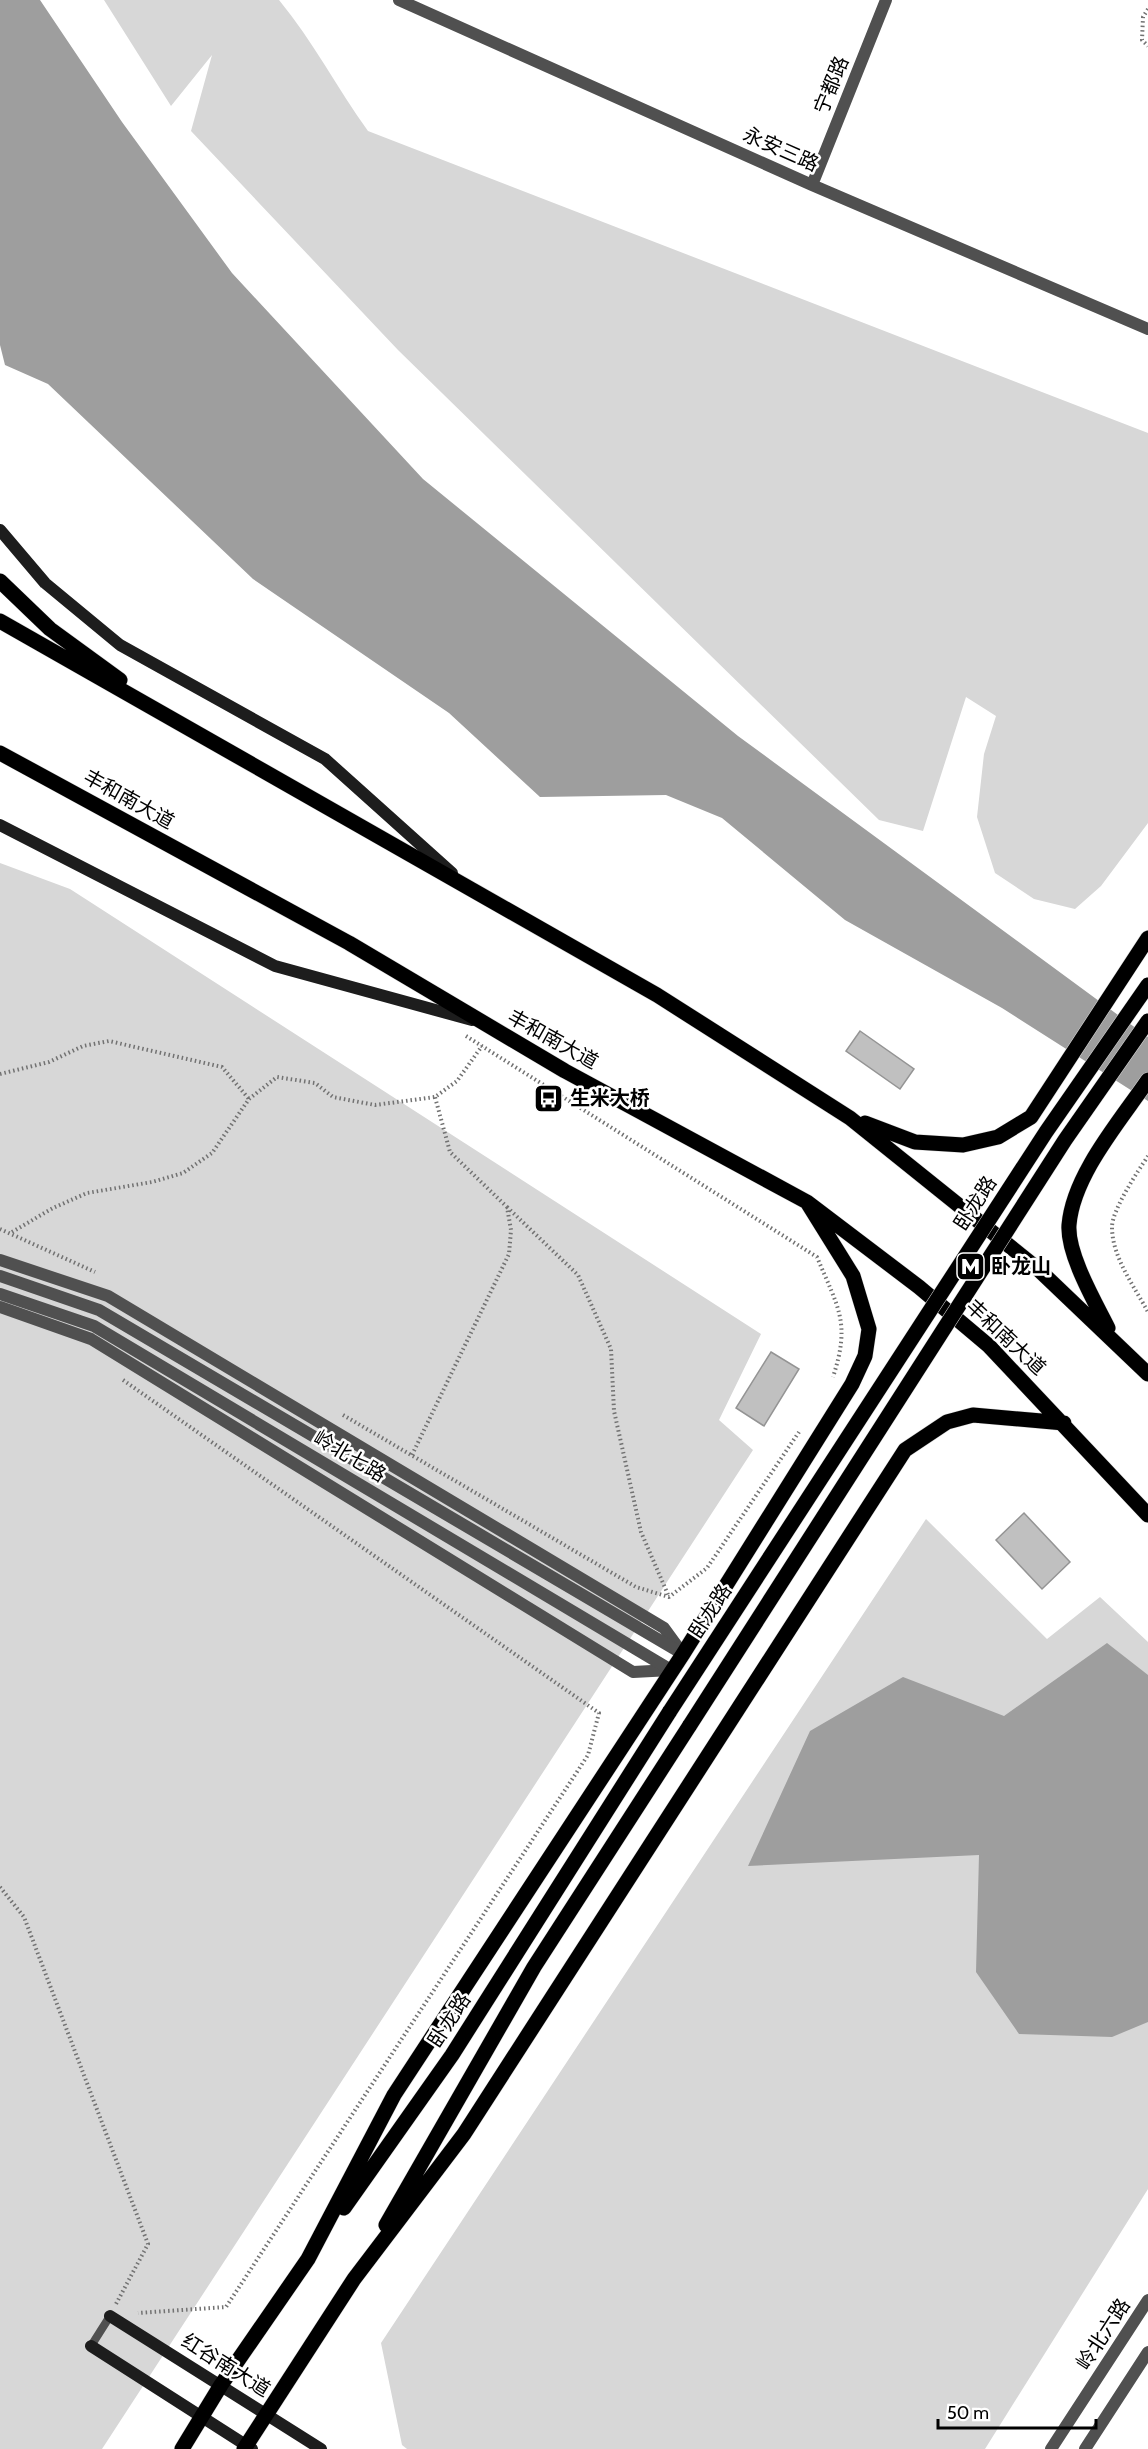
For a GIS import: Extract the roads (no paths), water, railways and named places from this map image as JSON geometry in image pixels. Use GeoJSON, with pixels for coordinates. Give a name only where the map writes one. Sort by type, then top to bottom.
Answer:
{"type":"FeatureCollection","features":[{"type":"Feature","properties":{"kind":"main road"},"geometry":{"type":"LineString","coordinates":[[0,530],[45,583],[120,645],[325,759],[468,887]]}},
{"type":"Feature","properties":{"kind":"main road"},"geometry":{"type":"LineString","coordinates":[[0,581],[50,629],[178,723]]}},
{"type":"Feature","properties":{"kind":"main road"},"geometry":{"type":"LineString","coordinates":[[0,621],[657,995],[850,1118],[1038,1269],[1114,1338],[1148,1374]]}},
{"type":"Feature","properties":{"kind":"main road","name":"丰和南大道"},"geometry":{"type":"LineString","coordinates":[[0,753],[349,943],[479,1022],[807,1202],[919,1287],[989,1346],[1064,1423],[1148,1515]]}},
{"type":"Feature","properties":{"kind":"main road"},"geometry":{"type":"LineString","coordinates":[[0,767],[39,774]]}},
{"type":"Feature","properties":{"kind":"main road"},"geometry":{"type":"LineString","coordinates":[[0,825],[275,966],[479,1022]]}},
{"type":"Feature","properties":{"kind":"main road"},"geometry":{"type":"LineString","coordinates":[[850,1118],[915,1142],[963,1145],[998,1137],[1031,1117],[1148,938]]}},
{"type":"Feature","properties":{"kind":"main road","name":"卧龙路"},"geometry":{"type":"LineString","coordinates":[[182,2449],[221,2385],[452,2055],[670,1712],[1040,1142],[1148,985]]}},
{"type":"Feature","properties":{"kind":"main road","name":"卧龙路"},"geometry":{"type":"LineString","coordinates":[[247,2448],[354,2279],[534,1967],[1065,1140],[1148,1021]]}},
{"type":"Feature","properties":{"kind":"main road"},"geometry":{"type":"LineString","coordinates":[[1114,1338],[1079,1271],[1069,1226],[1080,1181],[1148,1080]]}},
{"type":"Feature","properties":{"kind":"main road","name":"卧龙路"},"geometry":{"type":"LineString","coordinates":[[308,2259],[394,2095],[683,1654],[852,1384],[865,1356],[869,1329],[853,1276],[807,1202]]}},
{"type":"Feature","properties":{"kind":"main road","name":"卧龙路"},"geometry":{"type":"LineString","coordinates":[[354,2279],[465,2134],[905,1450],[947,1422],[973,1415],[1064,1423]]}},
{"type":"Feature","properties":{"kind":"main road","name":"红谷南大道"},"geometry":{"type":"LineString","coordinates":[[110,2316],[321,2449]]}},
{"type":"Feature","properties":{"kind":"main road"},"geometry":{"type":"LineString","coordinates":[[91,2346],[247,2448]]}},
{"type":"Feature","properties":{"kind":"street","name":"永安三路"},"geometry":{"type":"LineString","coordinates":[[399,0],[812,185],[1148,329]]}},
{"type":"Feature","properties":{"kind":"street","name":"宁都路"},"geometry":{"type":"LineString","coordinates":[[812,185],[886,0]]}},
{"type":"Feature","properties":{"kind":"street"},"geometry":{"type":"LineString","coordinates":[[0,1260],[108,1296],[664,1628],[683,1654]]}},
{"type":"Feature","properties":{"kind":"street"},"geometry":{"type":"LineString","coordinates":[[0,1276],[99,1310],[683,1654]]}},
{"type":"Feature","properties":{"kind":"street","name":"岭北七路"},"geometry":{"type":"LineString","coordinates":[[0,1294],[94,1326],[671,1670]]}},
{"type":"Feature","properties":{"kind":"street"},"geometry":{"type":"LineString","coordinates":[[0,1307],[91,1339],[633,1672],[671,1670]]}},
{"type":"Feature","properties":{"kind":"street","name":"岭北六路"},"geometry":{"type":"LineString","coordinates":[[1051,2449],[1148,2300]]}},
{"type":"Feature","properties":{"kind":"street"},"geometry":{"type":"LineString","coordinates":[[1085,2449],[1148,2352]]}},
{"type":"Feature","properties":{"kind":"lane"},"geometry":{"type":"LineString","coordinates":[[91,2346],[110,2316]]}},
{"type":"Feature","properties":{"kind":"place","name":"生米大桥"},"geometry":{"type":"Point","coordinates":[549,1098]}},
{"type":"Feature","properties":{"kind":"place","name":"卧龙山"},"geometry":{"type":"Point","coordinates":[970,1266]}}]}
